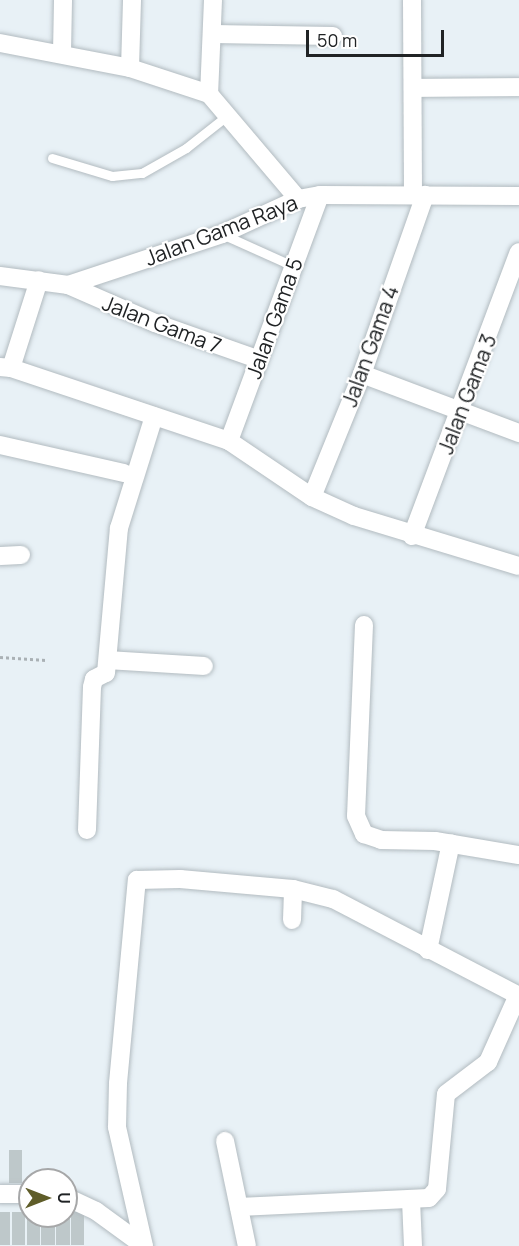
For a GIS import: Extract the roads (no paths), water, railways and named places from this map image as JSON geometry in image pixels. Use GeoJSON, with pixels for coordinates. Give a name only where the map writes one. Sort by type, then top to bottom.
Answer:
{"type":"FeatureCollection","features":[{"type":"Feature","properties":{"kind":"street"},"geometry":{"type":"LineString","coordinates":[[62,53],[63,0]]}},
{"type":"Feature","properties":{"kind":"street"},"geometry":{"type":"LineString","coordinates":[[130,68],[132,0]]}},
{"type":"Feature","properties":{"kind":"street"},"geometry":{"type":"LineString","coordinates":[[209,94],[213,0]]}},
{"type":"Feature","properties":{"kind":"street","name":"Jalan Gama 4"},"geometry":{"type":"LineString","coordinates":[[312,497],[362,374],[419,195],[412,88],[412,0]]}},
{"type":"Feature","properties":{"kind":"street"},"geometry":{"type":"LineString","coordinates":[[213,34],[333,36]]}},
{"type":"Feature","properties":{"kind":"street"},"geometry":{"type":"LineString","coordinates":[[0,43],[62,53],[130,68],[209,94],[229,114],[295,195]]}},
{"type":"Feature","properties":{"kind":"street"},"geometry":{"type":"LineString","coordinates":[[412,88],[519,87]]}},
{"type":"Feature","properties":{"kind":"street","name":"Jalan Gama Raya"},"geometry":{"type":"LineString","coordinates":[[0,276],[68,285],[222,234],[295,195],[519,196]]}},
{"type":"Feature","properties":{"kind":"street","name":"Jalan Gama 5"},"geometry":{"type":"LineString","coordinates":[[229,441],[257,360],[320,195]]}},
{"type":"Feature","properties":{"kind":"street","name":"Jalan Gama 3"},"geometry":{"type":"LineString","coordinates":[[412,536],[461,413],[519,252]]}},
{"type":"Feature","properties":{"kind":"street"},"geometry":{"type":"LineString","coordinates":[[39,280],[5,367],[229,441],[312,497],[412,536],[519,566]]}},
{"type":"Feature","properties":{"kind":"street","name":"Jalan Gama 7"},"geometry":{"type":"LineString","coordinates":[[68,285],[155,323],[257,360]]}},
{"type":"Feature","properties":{"kind":"street"},"geometry":{"type":"LineString","coordinates":[[362,374],[519,433]]}},
{"type":"Feature","properties":{"kind":"street"},"geometry":{"type":"LineString","coordinates":[[87,830],[92,687],[94,679],[106,674],[119,528],[154,416]]}},
{"type":"Feature","properties":{"kind":"street"},"geometry":{"type":"LineString","coordinates":[[0,445],[124,473]]}},
{"type":"Feature","properties":{"kind":"street"},"geometry":{"type":"LineString","coordinates":[[0,556],[21,555]]}},
{"type":"Feature","properties":{"kind":"street"},"geometry":{"type":"LineString","coordinates":[[364,625],[356,816],[364,834],[381,840],[451,843],[519,855]]}},
{"type":"Feature","properties":{"kind":"street"},"geometry":{"type":"LineString","coordinates":[[108,660],[204,666]]}},
{"type":"Feature","properties":{"kind":"street"},"geometry":{"type":"LineString","coordinates":[[428,950],[451,843]]}},
{"type":"Feature","properties":{"kind":"street"},"geometry":{"type":"LineString","coordinates":[[144,1246],[117,1126],[118,1083],[136,880],[180,879],[293,889],[333,899],[518,996],[488,1062],[446,1094],[437,1189],[429,1198],[239,1207]]}},
{"type":"Feature","properties":{"kind":"street"},"geometry":{"type":"LineString","coordinates":[[292,920],[293,889]]}},
{"type":"Feature","properties":{"kind":"street"},"geometry":{"type":"LineString","coordinates":[[225,1141],[248,1246]]}},
{"type":"Feature","properties":{"kind":"street"},"geometry":{"type":"LineString","coordinates":[[0,1194],[18,1194]]}},
{"type":"Feature","properties":{"kind":"street"},"geometry":{"type":"LineString","coordinates":[[411,1200],[413,1246]]}},
{"type":"Feature","properties":{"kind":"street"},"geometry":{"type":"LineString","coordinates":[[78,1203],[96,1211],[144,1246]]}},
{"type":"Feature","properties":{"kind":"lane"},"geometry":{"type":"LineString","coordinates":[[52,158],[112,176],[142,173],[186,148],[229,114]]}},
{"type":"Feature","properties":{"kind":"lane"},"geometry":{"type":"LineString","coordinates":[[222,234],[293,266]]}}]}
